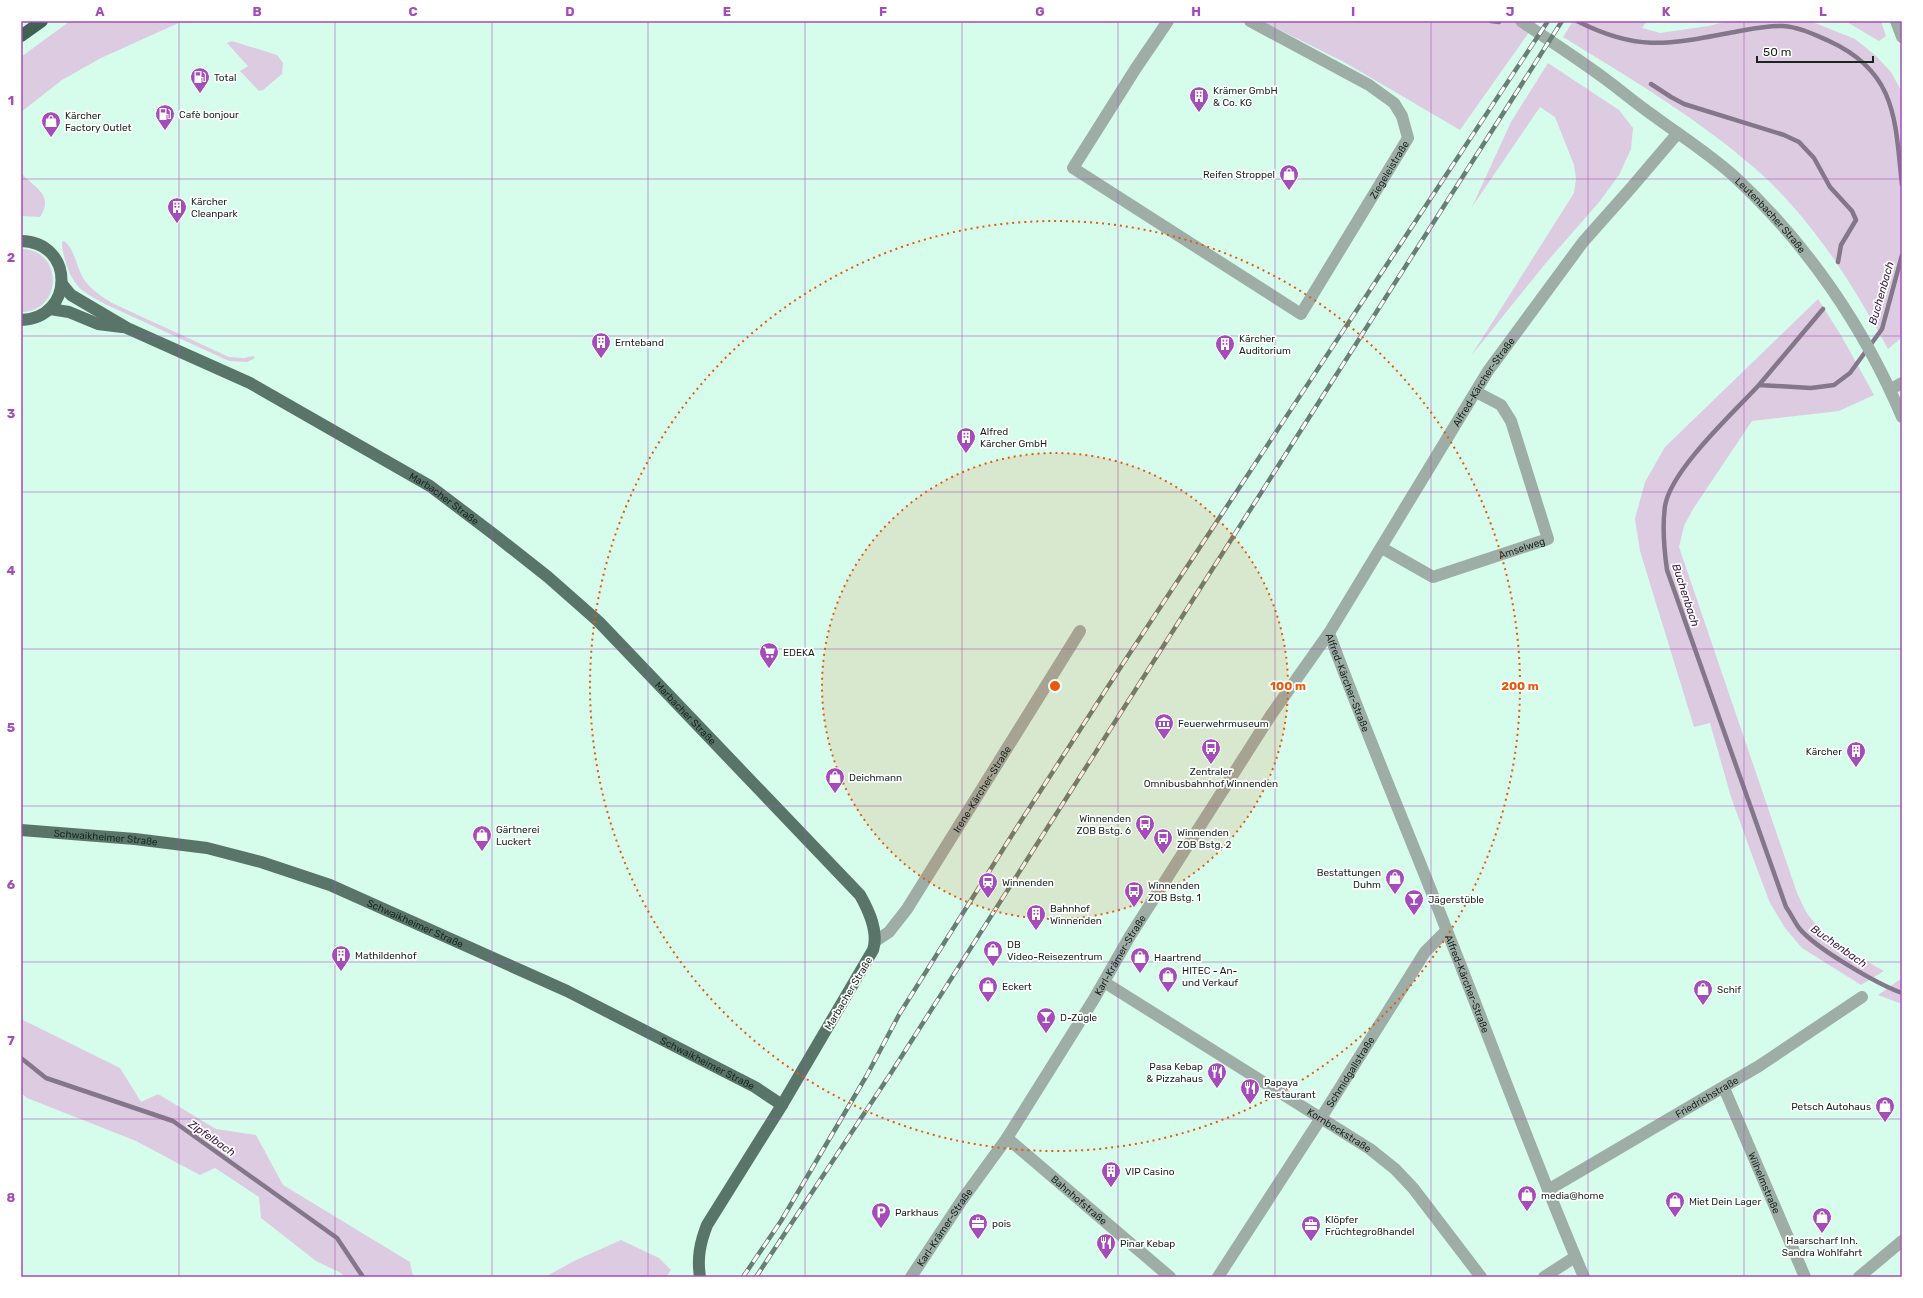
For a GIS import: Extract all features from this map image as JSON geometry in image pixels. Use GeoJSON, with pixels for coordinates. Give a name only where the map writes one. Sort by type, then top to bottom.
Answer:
{"type":"FeatureCollection","features":[{"type":"Feature","properties":{"kind":"highway"},"geometry":{"type":"LineString","coordinates":[[21,36],[42,21]]}},
{"type":"Feature","properties":{"kind":"main road"},"geometry":{"type":"LineString","coordinates":[[21,241],[34,242],[48,250],[59,267],[62,284],[56,301],[50,308],[36,318],[21,320]]}},
{"type":"Feature","properties":{"kind":"main road","name":"Marbacher Straße"},"geometry":{"type":"LineString","coordinates":[[62,284],[71,295],[127,328],[250,383],[430,486],[548,577],[604,628],[860,894],[868,909],[877,940],[869,959],[782,1105],[707,1225],[700,1246],[698,1261],[700,1277]]}},
{"type":"Feature","properties":{"kind":"main road","name":"Marbacher Straße"},"geometry":{"type":"LineString","coordinates":[[50,308],[69,312],[98,324],[127,328]]}},
{"type":"Feature","properties":{"kind":"main road","name":"Schwaikheimer Straße"},"geometry":{"type":"LineString","coordinates":[[21,830],[135,839],[207,848],[261,862],[330,886],[567,991],[755,1087],[782,1105]]}},
{"type":"Feature","properties":{"kind":"street","name":"Ziegeleistraße"},"geometry":{"type":"LineString","coordinates":[[1168,21],[1136,68],[1073,168],[1301,314],[1408,138],[1402,116],[1394,103],[1369,85],[1250,21]]}},
{"type":"Feature","properties":{"kind":"street","name":"Leutenbacher Straße"},"geometry":{"type":"LineString","coordinates":[[1521,21],[1583,63],[1734,177],[1762,203],[1820,271],[1861,335],[1890,389],[1899,402],[1902,417]]}},
{"type":"Feature","properties":{"kind":"street"},"geometry":{"type":"LineString","coordinates":[[1896,21],[1902,37]]}},
{"type":"Feature","properties":{"kind":"street","name":"Alfred-Kärcher-Straße"},"geometry":{"type":"LineString","coordinates":[[1584,1277],[1548,1190],[1447,930],[1360,718],[1329,633],[1476,392],[1513,335],[1583,242],[1632,188],[1677,134]]}},
{"type":"Feature","properties":{"kind":"street"},"geometry":{"type":"LineString","coordinates":[[1890,389],[1902,383]]}},
{"type":"Feature","properties":{"kind":"street","name":"Amselweg"},"geometry":{"type":"LineString","coordinates":[[1382,548],[1433,577],[1548,539],[1511,421],[1501,405],[1476,392]]}},
{"type":"Feature","properties":{"kind":"street","name":"Irene-Kärcher-Straße"},"geometry":{"type":"LineString","coordinates":[[877,940],[889,932],[907,909],[1080,631]]}},
{"type":"Feature","properties":{"kind":"street","name":"Karl-Krämer-Straße"},"geometry":{"type":"LineString","coordinates":[[911,1277],[962,1200],[1007,1138],[1104,982],[1130,936],[1272,715],[1329,633]]}},
{"type":"Feature","properties":{"kind":"street","name":"Schmidgallstraße"},"geometry":{"type":"LineString","coordinates":[[1218,1277],[1321,1118],[1425,952],[1447,930]]}},
{"type":"Feature","properties":{"kind":"street","name":"Kornbeckstraße"},"geometry":{"type":"LineString","coordinates":[[1104,982],[1370,1149],[1395,1169],[1413,1188],[1481,1277]]}},
{"type":"Feature","properties":{"kind":"street","name":"Friedrichstraße"},"geometry":{"type":"LineString","coordinates":[[1548,1190],[1724,1088],[1862,997]]}},
{"type":"Feature","properties":{"kind":"street","name":"Wilhelmstraße"},"geometry":{"type":"LineString","coordinates":[[1724,1088],[1805,1277]]}},
{"type":"Feature","properties":{"kind":"street","name":"Bahnhofstraße"},"geometry":{"type":"LineString","coordinates":[[1007,1138],[1170,1277]]}},
{"type":"Feature","properties":{"kind":"street"},"geometry":{"type":"LineString","coordinates":[[1859,1277],[1902,1242]]}},
{"type":"Feature","properties":{"kind":"street"},"geometry":{"type":"LineString","coordinates":[[1544,1277],[1575,1257]]}},
{"type":"Feature","properties":{"kind":"shaded area"},"geometry":{"type":"Polygon","coordinates":[[[70,21],[183,21],[101,58],[62,80],[21,112],[21,57],[70,21]]]}},
{"type":"Feature","properties":{"kind":"shaded area"},"geometry":{"type":"Polygon","coordinates":[[[1262,21],[1537,21],[1460,130],[1344,62],[1262,21]]]}},
{"type":"Feature","properties":{"kind":"shaded area"},"geometry":{"type":"Polygon","coordinates":[[[1573,21],[1647,21],[1642,28],[1660,33],[1708,26],[1730,21],[1810,21],[1855,39],[1876,56],[1891,72],[1902,92],[1902,331],[1900,339],[1888,349],[1861,301],[1830,254],[1814,232],[1778,190],[1758,171],[1712,134],[1664,100],[1563,37],[1573,21]]]}},
{"type":"Feature","properties":{"kind":"shaded area"},"geometry":{"type":"Polygon","coordinates":[[[1845,21],[1881,21],[1886,36],[1879,41],[1845,21]]]}},
{"type":"Feature","properties":{"kind":"shaded area"},"geometry":{"type":"Polygon","coordinates":[[[232,41],[277,55],[283,63],[282,74],[263,90],[259,91],[240,71],[248,66],[227,43],[232,41]]]}},
{"type":"Feature","properties":{"kind":"shaded area"},"geometry":{"type":"Polygon","coordinates":[[[1548,63],[1619,110],[1633,128],[1631,149],[1619,175],[1600,201],[1545,264],[1471,356],[1574,193],[1576,179],[1574,165],[1555,117],[1540,107],[1472,207],[1511,122],[1548,63]]]}},
{"type":"Feature","properties":{"kind":"shaded area"},"geometry":{"type":"Polygon","coordinates":[[[21,173],[37,188],[44,198],[44,209],[40,217],[21,216],[21,173]]]}},
{"type":"Feature","properties":{"kind":"shaded area"},"geometry":{"type":"Polygon","coordinates":[[[64,241],[71,248],[83,278],[89,286],[112,303],[229,357],[244,358],[253,356],[255,358],[247,362],[229,361],[105,304],[91,296],[80,288],[72,278],[63,253],[62,242],[64,241]]]}},
{"type":"Feature","properties":{"kind":"shaded area"},"geometry":{"type":"Polygon","coordinates":[[[21,249],[35,252],[45,259],[51,269],[53,280],[51,292],[45,302],[35,309],[21,312],[21,249]]]}},
{"type":"Feature","properties":{"kind":"shaded area"},"geometry":{"type":"Polygon","coordinates":[[[1818,299],[1842,337],[1874,395],[1839,411],[1752,421],[1693,509],[1684,526],[1679,547],[1797,893],[1805,910],[1811,919],[1829,936],[1884,971],[1861,985],[1802,948],[1785,928],[1770,903],[1731,797],[1710,723],[1694,727],[1640,551],[1635,519],[1645,482],[1665,447],[1818,299]]]}},
{"type":"Feature","properties":{"kind":"shaded area"},"geometry":{"type":"Polygon","coordinates":[[[1902,978],[1902,1004],[1878,995],[1902,978]]]}},
{"type":"Feature","properties":{"kind":"shaded area"},"geometry":{"type":"Polygon","coordinates":[[[21,1019],[120,1068],[141,1102],[158,1094],[216,1129],[256,1135],[283,1185],[410,1262],[413,1277],[344,1277],[341,1273],[316,1261],[261,1218],[259,1197],[215,1168],[200,1175],[136,1141],[27,1098],[21,1093],[21,1019]]]}},
{"type":"Feature","properties":{"kind":"shaded area"},"geometry":{"type":"Polygon","coordinates":[[[621,1240],[659,1258],[671,1270],[666,1277],[545,1277],[574,1261],[621,1240]]]}},
{"type":"Feature","properties":{"kind":"waterway"},"geometry":{"type":"LineString","coordinates":[[1491,21],[1499,22]]}},
{"type":"Feature","properties":{"kind":"waterway","name":"Buchenbach"},"geometry":{"type":"LineString","coordinates":[[1577,21],[1598,31],[1617,37],[1652,43],[1687,40],[1770,26],[1783,26],[1801,30],[1829,41],[1851,53],[1868,67],[1880,83],[1888,100],[1894,119],[1902,185]]}},
{"type":"Feature","properties":{"kind":"waterway"},"geometry":{"type":"LineString","coordinates":[[1651,84],[1684,104],[1784,135],[1799,142],[1814,158],[1830,187],[1852,211],[1856,220],[1841,245],[1838,262]]}},
{"type":"Feature","properties":{"kind":"waterway","name":"Buchenbach"},"geometry":{"type":"LineString","coordinates":[[1902,255],[1882,329],[1850,373],[1834,385],[1811,388],[1759,385],[1704,442],[1691,459],[1670,492],[1664,514],[1664,546],[1667,570],[1786,907],[1799,928],[1818,945],[1847,965],[1902,993]]}},
{"type":"Feature","properties":{"kind":"waterway"},"geometry":{"type":"LineString","coordinates":[[1759,385],[1823,309]]}},
{"type":"Feature","properties":{"kind":"waterway","name":"Zipfelbach"},"geometry":{"type":"LineString","coordinates":[[21,1058],[46,1078],[173,1121],[337,1238],[363,1277]]}},
{"type":"Feature","properties":{"kind":"railway"},"geometry":{"type":"LineString","coordinates":[[743,1277],[781,1221],[867,1075],[900,1013],[1019,824],[1122,665],[1548,21]]}},
{"type":"Feature","properties":{"kind":"railway"},"geometry":{"type":"LineString","coordinates":[[756,1277],[891,1073],[1562,21]]}},
{"type":"Feature","properties":{"kind":"place","name":"Total"},"geometry":{"type":"Point","coordinates":[200,94]}},
{"type":"Feature","properties":{"kind":"place","name":"Krämer GmbH & Co. KG"},"geometry":{"type":"Point","coordinates":[1199,113]}},
{"type":"Feature","properties":{"kind":"place","name":"Cafè bonjour"},"geometry":{"type":"Point","coordinates":[165,131]}},
{"type":"Feature","properties":{"kind":"place","name":"Kärcher Factory Outlet"},"geometry":{"type":"Point","coordinates":[51,138]}},
{"type":"Feature","properties":{"kind":"place","name":"Reifen Stroppel"},"geometry":{"type":"Point","coordinates":[1289,191]}},
{"type":"Feature","properties":{"kind":"place","name":"Kärcher Cleanpark"},"geometry":{"type":"Point","coordinates":[177,224]}},
{"type":"Feature","properties":{"kind":"place","name":"Ernteband"},"geometry":{"type":"Point","coordinates":[601,359]}},
{"type":"Feature","properties":{"kind":"place","name":"Kärcher Auditorium"},"geometry":{"type":"Point","coordinates":[1225,361]}},
{"type":"Feature","properties":{"kind":"place","name":"Alfred Kärcher GmbH"},"geometry":{"type":"Point","coordinates":[966,454]}},
{"type":"Feature","properties":{"kind":"place","name":"EDEKA"},"geometry":{"type":"Point","coordinates":[769,669]}},
{"type":"Feature","properties":{"kind":"place","name":"Feuerwehrmuseum"},"geometry":{"type":"Point","coordinates":[1164,740]}},
{"type":"Feature","properties":{"kind":"place","name":"Zentraler Omnibusbahnhof Winnenden"},"geometry":{"type":"Point","coordinates":[1211,765]}},
{"type":"Feature","properties":{"kind":"place","name":"Kärcher"},"geometry":{"type":"Point","coordinates":[1856,768]}},
{"type":"Feature","properties":{"kind":"place","name":"Deichmann"},"geometry":{"type":"Point","coordinates":[835,794]}},
{"type":"Feature","properties":{"kind":"place","name":"Winnenden ZOB Bstg. 6"},"geometry":{"type":"Point","coordinates":[1145,841]}},
{"type":"Feature","properties":{"kind":"place","name":"Gärtnerei Luckert"},"geometry":{"type":"Point","coordinates":[482,852]}},
{"type":"Feature","properties":{"kind":"place","name":"Winnenden ZOB Bstg. 2"},"geometry":{"type":"Point","coordinates":[1163,855]}},
{"type":"Feature","properties":{"kind":"place","name":"Bestattungen Duhm"},"geometry":{"type":"Point","coordinates":[1395,895]}},
{"type":"Feature","properties":{"kind":"place","name":"Winnenden"},"geometry":{"type":"Point","coordinates":[988,899]}},
{"type":"Feature","properties":{"kind":"place","name":"Winnenden ZOB Bstg. 1"},"geometry":{"type":"Point","coordinates":[1134,908]}},
{"type":"Feature","properties":{"kind":"place","name":"Jägerstüble"},"geometry":{"type":"Point","coordinates":[1414,916]}},
{"type":"Feature","properties":{"kind":"place","name":"Bahnhof Winnenden"},"geometry":{"type":"Point","coordinates":[1036,931]}},
{"type":"Feature","properties":{"kind":"place","name":"DB Video-Reisezentrum"},"geometry":{"type":"Point","coordinates":[993,967]}},
{"type":"Feature","properties":{"kind":"place","name":"Mathildenhof"},"geometry":{"type":"Point","coordinates":[341,972]}},
{"type":"Feature","properties":{"kind":"place","name":"Haartrend"},"geometry":{"type":"Point","coordinates":[1140,974]}},
{"type":"Feature","properties":{"kind":"place","name":"HITEC - An- und Verkauf"},"geometry":{"type":"Point","coordinates":[1168,993]}},
{"type":"Feature","properties":{"kind":"place","name":"Eckert"},"geometry":{"type":"Point","coordinates":[988,1003]}},
{"type":"Feature","properties":{"kind":"place","name":"Schif"},"geometry":{"type":"Point","coordinates":[1703,1006]}},
{"type":"Feature","properties":{"kind":"place","name":"D-Zügle"},"geometry":{"type":"Point","coordinates":[1046,1034]}},
{"type":"Feature","properties":{"kind":"place","name":"Pasa Kebap & Pizzahaus"},"geometry":{"type":"Point","coordinates":[1217,1089]}},
{"type":"Feature","properties":{"kind":"place","name":"Papaya Restaurant"},"geometry":{"type":"Point","coordinates":[1250,1105]}},
{"type":"Feature","properties":{"kind":"place","name":"Petsch Autohaus"},"geometry":{"type":"Point","coordinates":[1885,1123]}},
{"type":"Feature","properties":{"kind":"place","name":"VIP Casino"},"geometry":{"type":"Point","coordinates":[1111,1188]}},
{"type":"Feature","properties":{"kind":"place","name":"media@home"},"geometry":{"type":"Point","coordinates":[1527,1212]}},
{"type":"Feature","properties":{"kind":"place","name":"Miet Dein Lager"},"geometry":{"type":"Point","coordinates":[1675,1218]}},
{"type":"Feature","properties":{"kind":"place","name":"Parkhaus"},"geometry":{"type":"Point","coordinates":[881,1229]}},
{"type":"Feature","properties":{"kind":"place","name":"Haarscharf Inh. Sandra Wohlfahrt"},"geometry":{"type":"Point","coordinates":[1822,1234]}},
{"type":"Feature","properties":{"kind":"place","name":"pois"},"geometry":{"type":"Point","coordinates":[978,1240]}},
{"type":"Feature","properties":{"kind":"place","name":"Klöpfer Früchtegroßhandel"},"geometry":{"type":"Point","coordinates":[1311,1242]}},
{"type":"Feature","properties":{"kind":"place","name":"Pinar Kebap"},"geometry":{"type":"Point","coordinates":[1106,1260]}}]}
